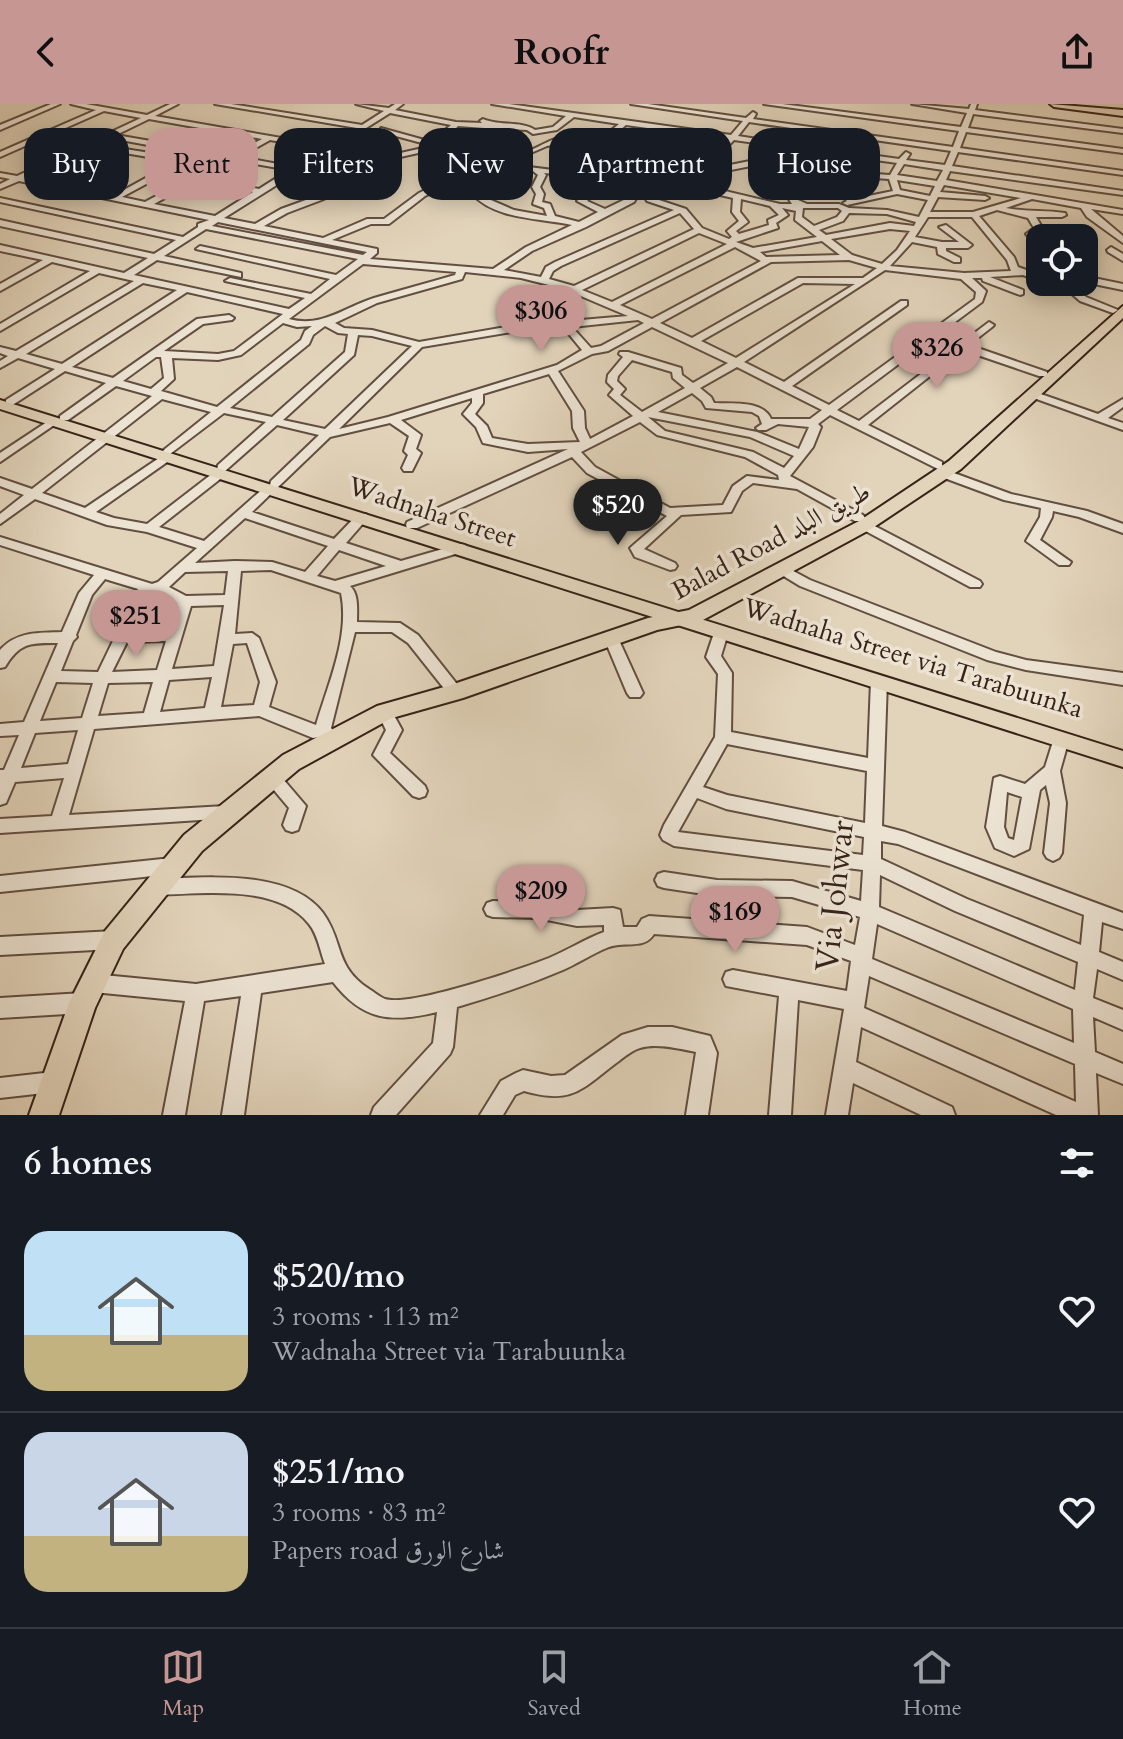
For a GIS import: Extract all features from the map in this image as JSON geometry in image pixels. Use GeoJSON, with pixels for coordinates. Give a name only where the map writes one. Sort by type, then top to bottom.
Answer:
{"type":"FeatureCollection","features":[{"type":"Feature","properties":{"kind":"highway","name":"Balad Road طريق البلد"},"geometry":{"type":"LineString","coordinates":[[941,469],[1043,374],[1120,309]]}},
{"type":"Feature","properties":{"kind":"highway","name":"Balad Road طريق البلد"},"geometry":{"type":"LineString","coordinates":[[674,617],[782,569],[862,522],[941,469],[1035,395],[1120,309]]}},
{"type":"Feature","properties":{"kind":"highway","name":"Balad Road طريق البلد"},"geometry":{"type":"LineString","coordinates":[[674,617],[862,522]]}},
{"type":"Feature","properties":{"kind":"highway"},"geometry":{"type":"LineString","coordinates":[[44,1115],[53,1082],[88,993],[114,940],[172,866],[225,813],[328,734],[385,712],[455,692],[674,617]]}},
{"type":"Feature","properties":{"kind":"main road"},"geometry":{"type":"LineString","coordinates":[[1054,104],[1095,107]]}},
{"type":"Feature","properties":{"kind":"main road"},"geometry":{"type":"LineString","coordinates":[[1066,104],[1123,112]]}},
{"type":"Feature","properties":{"kind":"main road","name":"Wadnaha Street"},"geometry":{"type":"LineString","coordinates":[[3,404],[221,470],[721,633],[767,644],[1061,739],[1086,743],[1123,759]]}},
{"type":"Feature","properties":{"kind":"main road","name":"Wadnaha Street via Tarabuunka"},"geometry":{"type":"LineString","coordinates":[[268,485],[412,525],[674,617],[1086,743],[1123,751]]}},
{"type":"Feature","properties":{"kind":"street"},"geometry":{"type":"LineString","coordinates":[[0,128],[57,104]]}},
{"type":"Feature","properties":{"kind":"street"},"geometry":{"type":"LineString","coordinates":[[74,104],[274,139]]}},
{"type":"Feature","properties":{"kind":"street"},"geometry":{"type":"LineString","coordinates":[[128,128],[175,104]]}},
{"type":"Feature","properties":{"kind":"street"},"geometry":{"type":"LineString","coordinates":[[218,104],[363,127],[400,104]]}},
{"type":"Feature","properties":{"kind":"street"},"geometry":{"type":"LineString","coordinates":[[359,104],[548,132],[572,115]]}},
{"type":"Feature","properties":{"kind":"street"},"geometry":{"type":"LineString","coordinates":[[449,128],[456,120],[476,117],[494,104],[663,128],[688,104]]}},
{"type":"Feature","properties":{"kind":"street"},"geometry":{"type":"LineString","coordinates":[[634,104],[808,128]]}},
{"type":"Feature","properties":{"kind":"street"},"geometry":{"type":"LineString","coordinates":[[732,142],[747,119],[766,104],[1123,151]]}},
{"type":"Feature","properties":{"kind":"street"},"geometry":{"type":"LineString","coordinates":[[915,104],[973,108],[1123,131]]}},
{"type":"Feature","properties":{"kind":"street"},"geometry":{"type":"LineString","coordinates":[[617,128],[645,105]]}},
{"type":"Feature","properties":{"kind":"street"},"geometry":{"type":"LineString","coordinates":[[896,192],[893,177],[931,105]]}},
{"type":"Feature","properties":{"kind":"street"},"geometry":{"type":"LineString","coordinates":[[412,525],[646,416],[738,364],[862,281],[884,264],[917,226],[948,168],[973,108]]}},
{"type":"Feature","properties":{"kind":"street"},"geometry":{"type":"LineString","coordinates":[[0,155],[104,109]]}},
{"type":"Feature","properties":{"kind":"street"},"geometry":{"type":"LineString","coordinates":[[700,128],[715,115]]}},
{"type":"Feature","properties":{"kind":"street"},"geometry":{"type":"LineString","coordinates":[[476,117],[487,125]]}},
{"type":"Feature","properties":{"kind":"street"},"geometry":{"type":"LineString","coordinates":[[786,128],[789,125]]}},
{"type":"Feature","properties":{"kind":"street"},"geometry":{"type":"LineString","coordinates":[[503,127],[523,140],[541,145]]}},
{"type":"Feature","properties":{"kind":"street"},"geometry":{"type":"LineString","coordinates":[[258,144],[269,138]]}},
{"type":"Feature","properties":{"kind":"street"},"geometry":{"type":"LineString","coordinates":[[732,138],[748,141]]}},
{"type":"Feature","properties":{"kind":"street"},"geometry":{"type":"LineString","coordinates":[[880,139],[1123,173]]}},
{"type":"Feature","properties":{"kind":"street"},"geometry":{"type":"LineString","coordinates":[[533,149],[549,144]]}},
{"type":"Feature","properties":{"kind":"street"},"geometry":{"type":"LineString","coordinates":[[993,174],[1004,155]]}},
{"type":"Feature","properties":{"kind":"street"},"geometry":{"type":"LineString","coordinates":[[880,159],[1123,193]]}},
{"type":"Feature","properties":{"kind":"street"},"geometry":{"type":"LineString","coordinates":[[1039,181],[1049,162]]}},
{"type":"Feature","properties":{"kind":"street"},"geometry":{"type":"LineString","coordinates":[[1088,188],[1090,168]]}},
{"type":"Feature","properties":{"kind":"street"},"geometry":{"type":"LineString","coordinates":[[535,169],[549,171]]}},
{"type":"Feature","properties":{"kind":"street"},"geometry":{"type":"LineString","coordinates":[[535,169],[542,175],[536,187],[540,194],[536,202],[547,206],[552,218]]}},
{"type":"Feature","properties":{"kind":"street"},"geometry":{"type":"LineString","coordinates":[[0,175],[24,180]]}},
{"type":"Feature","properties":{"kind":"street"},"geometry":{"type":"LineString","coordinates":[[0,187],[24,176]]}},
{"type":"Feature","properties":{"kind":"street"},"geometry":{"type":"LineString","coordinates":[[880,178],[893,177],[937,190],[985,198]]}},
{"type":"Feature","properties":{"kind":"street"},"geometry":{"type":"LineString","coordinates":[[124,277],[274,182]]}},
{"type":"Feature","properties":{"kind":"street"},"geometry":{"type":"LineString","coordinates":[[880,189],[896,192]]}},
{"type":"Feature","properties":{"kind":"street"},"geometry":{"type":"LineString","coordinates":[[836,200],[846,206],[896,192],[937,190],[1035,197],[1123,212]]}},
{"type":"Feature","properties":{"kind":"street"},"geometry":{"type":"LineString","coordinates":[[327,239],[370,221],[386,222],[400,207],[418,196]]}},
{"type":"Feature","properties":{"kind":"street"},"geometry":{"type":"LineString","coordinates":[[732,196],[793,206],[846,206],[887,212],[917,226],[942,245],[972,250],[966,241],[943,227]]}},
{"type":"Feature","properties":{"kind":"street"},"geometry":{"type":"LineString","coordinates":[[613,305],[733,245],[731,231],[744,222],[736,212],[737,196]]}},
{"type":"Feature","properties":{"kind":"street"},"geometry":{"type":"LineString","coordinates":[[752,251],[890,226],[917,226],[974,215],[1035,197]]}},
{"type":"Feature","properties":{"kind":"street"},"geometry":{"type":"LineString","coordinates":[[0,200],[182,239]]}},
{"type":"Feature","properties":{"kind":"street"},"geometry":{"type":"LineString","coordinates":[[126,200],[374,251],[229,357],[161,354]]}},
{"type":"Feature","properties":{"kind":"street"},"geometry":{"type":"LineString","coordinates":[[147,204],[154,200]]}},
{"type":"Feature","properties":{"kind":"street"},"geometry":{"type":"LineString","coordinates":[[257,227],[284,211],[314,200]]}},
{"type":"Feature","properties":{"kind":"street"},"geometry":{"type":"LineString","coordinates":[[481,200],[525,215],[583,225]]}},
{"type":"Feature","properties":{"kind":"street"},"geometry":{"type":"LineString","coordinates":[[582,200],[606,213]]}},
{"type":"Feature","properties":{"kind":"street"},"geometry":{"type":"LineString","coordinates":[[495,272],[529,249],[631,200]]}},
{"type":"Feature","properties":{"kind":"street"},"geometry":{"type":"LineString","coordinates":[[652,200],[680,211],[699,230],[734,239],[767,259]]}},
{"type":"Feature","properties":{"kind":"street"},"geometry":{"type":"LineString","coordinates":[[680,211],[685,200]]}},
{"type":"Feature","properties":{"kind":"street"},"geometry":{"type":"LineString","coordinates":[[794,200],[807,205]]}},
{"type":"Feature","properties":{"kind":"street"},"geometry":{"type":"LineString","coordinates":[[813,229],[840,219],[846,206],[844,200]]}},
{"type":"Feature","properties":{"kind":"street"},"geometry":{"type":"LineString","coordinates":[[3,225],[53,203]]}},
{"type":"Feature","properties":{"kind":"street"},"geometry":{"type":"LineString","coordinates":[[734,239],[775,226],[771,222],[784,215],[774,204]]}},
{"type":"Feature","properties":{"kind":"street"},"geometry":{"type":"LineString","coordinates":[[1084,205],[1090,215],[1123,240]]}},
{"type":"Feature","properties":{"kind":"street"},"geometry":{"type":"LineString","coordinates":[[793,206],[800,210],[798,218],[849,257]]}},
{"type":"Feature","properties":{"kind":"street"},"geometry":{"type":"LineString","coordinates":[[996,208],[1031,216],[1037,213],[1062,215]]}},
{"type":"Feature","properties":{"kind":"street"},"geometry":{"type":"LineString","coordinates":[[544,280],[549,269],[558,264],[680,211]]}},
{"type":"Feature","properties":{"kind":"street"},"geometry":{"type":"LineString","coordinates":[[974,215],[1020,273]]}},
{"type":"Feature","properties":{"kind":"street"},"geometry":{"type":"LineString","coordinates":[[1031,216],[1036,224]]}},
{"type":"Feature","properties":{"kind":"street"},"geometry":{"type":"LineString","coordinates":[[3,225],[156,257],[313,297]]}},
{"type":"Feature","properties":{"kind":"street"},"geometry":{"type":"LineString","coordinates":[[201,226],[395,267],[495,272],[544,280],[613,305],[694,341],[862,424],[980,489],[1122,526]]}},
{"type":"Feature","properties":{"kind":"street"},"geometry":{"type":"LineString","coordinates":[[589,351],[568,325],[556,301],[571,289],[699,230]]}},
{"type":"Feature","properties":{"kind":"street"},"geometry":{"type":"LineString","coordinates":[[211,294],[259,262],[291,233]]}},
{"type":"Feature","properties":{"kind":"street"},"geometry":{"type":"LineString","coordinates":[[942,245],[941,252],[957,260]]}},
{"type":"Feature","properties":{"kind":"street"},"geometry":{"type":"LineString","coordinates":[[0,248],[292,313]]}},
{"type":"Feature","properties":{"kind":"street"},"geometry":{"type":"LineString","coordinates":[[200,249],[338,278]]}},
{"type":"Feature","properties":{"kind":"street"},"geometry":{"type":"LineString","coordinates":[[1111,250],[1123,258]]}},
{"type":"Feature","properties":{"kind":"street"},"geometry":{"type":"LineString","coordinates":[[0,257],[11,251]]}},
{"type":"Feature","properties":{"kind":"street"},"geometry":{"type":"LineString","coordinates":[[0,350],[220,410],[331,434],[392,419],[551,369],[589,351],[604,349],[767,259],[849,257],[884,264],[894,270],[964,276],[1026,274]]}},
{"type":"Feature","properties":{"kind":"street"},"geometry":{"type":"LineString","coordinates":[[0,288],[50,260]]}},
{"type":"Feature","properties":{"kind":"street"},"geometry":{"type":"LineString","coordinates":[[86,513],[168,454],[305,342],[309,333],[374,301],[459,277],[461,270]]}},
{"type":"Feature","properties":{"kind":"street"},"geometry":{"type":"LineString","coordinates":[[0,328],[96,271]]}},
{"type":"Feature","properties":{"kind":"street"},"geometry":{"type":"LineString","coordinates":[[753,434],[767,423],[812,423],[979,300],[981,291],[964,276]]}},
{"type":"Feature","properties":{"kind":"street"},"geometry":{"type":"LineString","coordinates":[[983,276],[1020,292]]}},
{"type":"Feature","properties":{"kind":"street"},"geometry":{"type":"LineString","coordinates":[[0,365],[141,280]]}},
{"type":"Feature","properties":{"kind":"street"},"geometry":{"type":"LineString","coordinates":[[694,341],[801,280],[862,281]]}},
{"type":"Feature","properties":{"kind":"street"},"geometry":{"type":"LineString","coordinates":[[1098,282],[1123,287]]}},
{"type":"Feature","properties":{"kind":"street"},"geometry":{"type":"LineString","coordinates":[[3,404],[69,367],[184,290]]}},
{"type":"Feature","properties":{"kind":"street"},"geometry":{"type":"LineString","coordinates":[[1081,296],[1120,309]]}},
{"type":"Feature","properties":{"kind":"street"},"geometry":{"type":"LineString","coordinates":[[785,386],[904,303]]}},
{"type":"Feature","properties":{"kind":"street"},"geometry":{"type":"LineString","coordinates":[[280,319],[297,324],[324,324],[353,333],[372,333],[419,345],[511,329],[640,317]]}},
{"type":"Feature","properties":{"kind":"street"},"geometry":{"type":"LineString","coordinates":[[0,458],[116,380],[161,354],[205,319],[229,318]]}},
{"type":"Feature","properties":{"kind":"street"},"geometry":{"type":"LineString","coordinates":[[862,424],[989,325]]}},
{"type":"Feature","properties":{"kind":"street"},"geometry":{"type":"LineString","coordinates":[[149,528],[221,470],[350,353],[353,333]]}},
{"type":"Feature","properties":{"kind":"street"},"geometry":{"type":"LineString","coordinates":[[58,823],[73,770],[92,721],[102,678],[152,587],[183,568],[268,485],[331,434],[419,345]]}},
{"type":"Feature","properties":{"kind":"street"},"geometry":{"type":"LineString","coordinates":[[964,347],[1043,374]]}},
{"type":"Feature","properties":{"kind":"street"},"geometry":{"type":"LineString","coordinates":[[604,349],[677,370],[677,376],[694,388],[710,406],[754,409],[764,414],[767,423]]}},
{"type":"Feature","properties":{"kind":"street"},"geometry":{"type":"LineString","coordinates":[[0,520],[109,436],[157,393],[169,379],[161,354]]}},
{"type":"Feature","properties":{"kind":"street"},"geometry":{"type":"LineString","coordinates":[[630,356],[613,375],[612,382],[620,389],[614,395],[646,416],[661,433],[749,454],[799,486],[975,584]]}},
{"type":"Feature","properties":{"kind":"street"},"geometry":{"type":"LineString","coordinates":[[551,369],[578,411],[579,428],[588,445]]}},
{"type":"Feature","properties":{"kind":"street"},"geometry":{"type":"LineString","coordinates":[[478,391],[477,403],[469,414],[480,424],[487,441],[528,448],[588,445]]}},
{"type":"Feature","properties":{"kind":"street"},"geometry":{"type":"LineString","coordinates":[[1035,395],[1123,427]]}},
{"type":"Feature","properties":{"kind":"street"},"geometry":{"type":"LineString","coordinates":[[1103,420],[1123,402]]}},
{"type":"Feature","properties":{"kind":"street"},"geometry":{"type":"LineString","coordinates":[[1103,420],[1123,414]]}},
{"type":"Feature","properties":{"kind":"street"},"geometry":{"type":"LineString","coordinates":[[646,416],[753,434],[800,454]]}},
{"type":"Feature","properties":{"kind":"street"},"geometry":{"type":"LineString","coordinates":[[392,419],[415,435],[410,451],[415,453],[408,468]]}},
{"type":"Feature","properties":{"kind":"street"},"geometry":{"type":"LineString","coordinates":[[783,473],[810,440],[815,427],[812,423]]}},
{"type":"Feature","properties":{"kind":"street"},"geometry":{"type":"LineString","coordinates":[[573,451],[591,470],[676,514],[727,509],[737,489],[751,479],[799,486]]}},
{"type":"Feature","properties":{"kind":"street"},"geometry":{"type":"LineString","coordinates":[[0,482],[112,522],[149,528],[206,546]]}},
{"type":"Feature","properties":{"kind":"street"},"geometry":{"type":"LineString","coordinates":[[1047,507],[1046,517],[1033,541],[1064,562]]}},
{"type":"Feature","properties":{"kind":"street"},"geometry":{"type":"LineString","coordinates":[[242,513],[400,566]]}},
{"type":"Feature","properties":{"kind":"street"},"geometry":{"type":"LineString","coordinates":[[670,566],[640,554],[637,548],[676,514]]}},
{"type":"Feature","properties":{"kind":"street"},"geometry":{"type":"LineString","coordinates":[[307,578],[362,517]]}},
{"type":"Feature","properties":{"kind":"street"},"geometry":{"type":"LineString","coordinates":[[0,541],[101,575],[152,587],[184,601],[231,600]]}},
{"type":"Feature","properties":{"kind":"street"},"geometry":{"type":"LineString","coordinates":[[338,585],[460,548]]}},
{"type":"Feature","properties":{"kind":"street"},"geometry":{"type":"LineString","coordinates":[[212,714],[227,639],[235,565]]}},
{"type":"Feature","properties":{"kind":"street"},"geometry":{"type":"LineString","coordinates":[[0,730],[32,725],[260,710],[313,732],[328,734],[349,627],[351,599],[347,590],[272,566],[183,568]]}},
{"type":"Feature","properties":{"kind":"street"},"geometry":{"type":"LineString","coordinates":[[782,569],[805,583],[977,651],[1026,665],[1123,679]]}},
{"type":"Feature","properties":{"kind":"street"},"geometry":{"type":"LineString","coordinates":[[0,798],[4,777],[32,725],[86,593],[101,575]]}},
{"type":"Feature","properties":{"kind":"street"},"geometry":{"type":"LineString","coordinates":[[150,718],[184,601]]}},
{"type":"Feature","properties":{"kind":"street"},"geometry":{"type":"LineString","coordinates":[[349,627],[395,627],[413,639],[455,692]]}},
{"type":"Feature","properties":{"kind":"street"},"geometry":{"type":"LineString","coordinates":[[721,633],[713,657],[725,673],[723,737],[669,835],[674,839],[874,864],[961,905],[1123,971]]}},
{"type":"Feature","properties":{"kind":"street"},"geometry":{"type":"LineString","coordinates":[[124,637],[176,635]]}},
{"type":"Feature","properties":{"kind":"street"},"geometry":{"type":"LineString","coordinates":[[0,663],[7,648],[18,641],[70,637]]}},
{"type":"Feature","properties":{"kind":"street"},"geometry":{"type":"LineString","coordinates":[[227,639],[252,638],[268,682],[260,710]]}},
{"type":"Feature","properties":{"kind":"street"},"geometry":{"type":"LineString","coordinates":[[611,638],[635,693]]}},
{"type":"Feature","properties":{"kind":"street"},"geometry":{"type":"LineString","coordinates":[[53,676],[102,678],[219,671]]}},
{"type":"Feature","properties":{"kind":"street","name":"Via Johwar"},"geometry":{"type":"LineString","coordinates":[[837,1115],[847,1069],[860,959],[870,912],[879,681]]}},
{"type":"Feature","properties":{"kind":"street"},"geometry":{"type":"LineString","coordinates":[[385,712],[394,730],[381,755],[419,791]]}},
{"type":"Feature","properties":{"kind":"street"},"geometry":{"type":"LineString","coordinates":[[723,737],[874,766]]}},
{"type":"Feature","properties":{"kind":"street"},"geometry":{"type":"LineString","coordinates":[[1053,853],[1058,803],[1052,771],[1061,739]]}},
{"type":"Feature","properties":{"kind":"street"},"geometry":{"type":"LineString","coordinates":[[4,777],[73,770]]}},
{"type":"Feature","properties":{"kind":"street"},"geometry":{"type":"LineString","coordinates":[[1031,793],[1036,782],[1052,771]]}},
{"type":"Feature","properties":{"kind":"street"},"geometry":{"type":"LineString","coordinates":[[271,777],[298,806],[292,825]]}},
{"type":"Feature","properties":{"kind":"street"},"geometry":{"type":"LineString","coordinates":[[693,790],[726,802],[875,832],[987,869],[1123,921]]}},
{"type":"Feature","properties":{"kind":"street"},"geometry":{"type":"LineString","coordinates":[[0,826],[225,813]]}},
{"type":"Feature","properties":{"kind":"street"},"geometry":{"type":"LineString","coordinates":[[0,884],[172,866]]}},
{"type":"Feature","properties":{"kind":"street"},"geometry":{"type":"LineString","coordinates":[[664,880],[717,888],[792,889],[870,912],[1123,1020]]}},
{"type":"Feature","properties":{"kind":"street"},"geometry":{"type":"LineString","coordinates":[[154,887],[256,886],[303,906],[321,923],[336,972],[350,989],[388,1009],[448,999],[535,974],[614,935],[642,936],[647,926],[655,924],[698,931],[807,936],[1123,1074]]}},
{"type":"Feature","properties":{"kind":"street"},"geometry":{"type":"LineString","coordinates":[[493,909],[537,910],[577,918],[613,916],[614,935]]}},
{"type":"Feature","properties":{"kind":"street"},"geometry":{"type":"LineString","coordinates":[[1087,1115],[1083,1003],[1094,911]]}},
{"type":"Feature","properties":{"kind":"street"},"geometry":{"type":"LineString","coordinates":[[0,946],[114,940]]}},
{"type":"Feature","properties":{"kind":"street"},"geometry":{"type":"LineString","coordinates":[[0,1008],[88,993],[196,993],[252,987],[336,972]]}},
{"type":"Feature","properties":{"kind":"street"},"geometry":{"type":"LineString","coordinates":[[733,979],[789,991],[839,997],[853,1008],[1080,1115]]}},
{"type":"Feature","properties":{"kind":"street"},"geometry":{"type":"LineString","coordinates":[[233,1115],[252,987]]}},
{"type":"Feature","properties":{"kind":"street"},"geometry":{"type":"LineString","coordinates":[[780,1115],[789,991]]}},
{"type":"Feature","properties":{"kind":"street"},"geometry":{"type":"LineString","coordinates":[[174,1115],[196,993]]}},
{"type":"Feature","properties":{"kind":"street"},"geometry":{"type":"LineString","coordinates":[[382,1115],[443,1047],[448,999]]}},
{"type":"Feature","properties":{"kind":"street"},"geometry":{"type":"LineString","coordinates":[[491,1115],[499,1098],[523,1080],[560,1087],[576,1081],[613,1049],[642,1037],[668,1037],[703,1043],[707,1053],[697,1115]]}},
{"type":"Feature","properties":{"kind":"street"},"geometry":{"type":"LineString","coordinates":[[847,1069],[944,1115]]}},
{"type":"Feature","properties":{"kind":"street"},"geometry":{"type":"LineString","coordinates":[[0,1088],[53,1082]]}}]}
